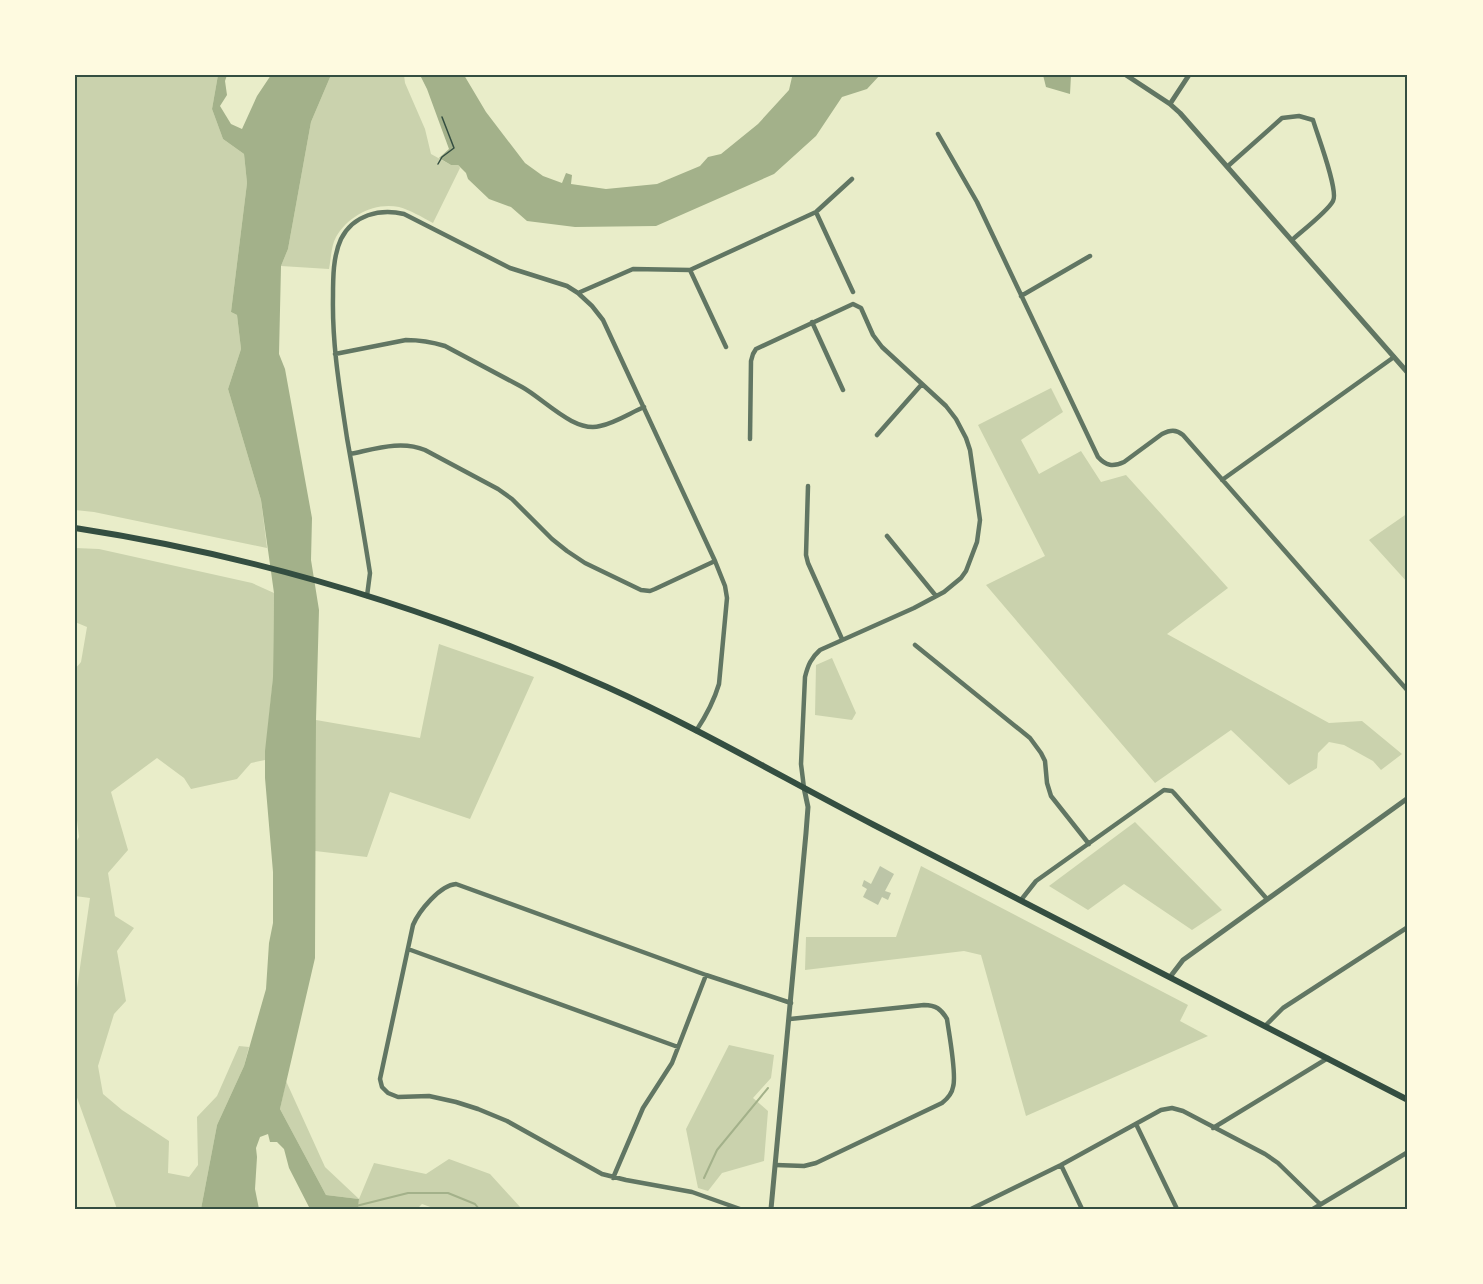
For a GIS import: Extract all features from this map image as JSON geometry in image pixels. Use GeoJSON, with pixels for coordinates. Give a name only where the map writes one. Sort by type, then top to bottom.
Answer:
{"type":"FeatureCollection","features":[{"type":"Feature","properties":{"kind":"main road"},"geometry":{"type":"LineString","coordinates":[[75,528],[164,543],[367,596],[438,620],[607,687],[696,730],[1408,1100]]}},
{"type":"Feature","properties":{"kind":"street"},"geometry":{"type":"LineString","coordinates":[[1126,75],[1170,104],[1228,166],[1408,373]]}},
{"type":"Feature","properties":{"kind":"street"},"geometry":{"type":"LineString","coordinates":[[1170,104],[1189,75]]}},
{"type":"Feature","properties":{"kind":"street"},"geometry":{"type":"LineString","coordinates":[[1228,166],[1282,117],[1299,116],[1312,120],[1334,188],[1335,200],[1292,240]]}},
{"type":"Feature","properties":{"kind":"street"},"geometry":{"type":"LineString","coordinates":[[938,134],[977,202],[1098,457],[1110,465],[1117,465],[1168,431],[1174,430],[1184,435],[1408,691]]}},
{"type":"Feature","properties":{"kind":"street"},"geometry":{"type":"LineString","coordinates":[[578,293],[633,269],[690,270],[816,212],[852,179]]}},
{"type":"Feature","properties":{"kind":"street"},"geometry":{"type":"LineString","coordinates":[[367,596],[370,573],[338,383],[333,322],[333,287],[336,257],[345,232],[360,218],[382,211],[393,211],[404,214],[510,268],[567,286],[592,306],[603,320],[722,575],[727,598],[720,672],[716,694],[696,730]]}},
{"type":"Feature","properties":{"kind":"street"},"geometry":{"type":"LineString","coordinates":[[816,212],[853,292]]}},
{"type":"Feature","properties":{"kind":"street"},"geometry":{"type":"LineString","coordinates":[[1021,296],[1090,256]]}},
{"type":"Feature","properties":{"kind":"street"},"geometry":{"type":"LineString","coordinates":[[690,270],[726,347]]}},
{"type":"Feature","properties":{"kind":"street"},"geometry":{"type":"LineString","coordinates":[[750,439],[753,354],[760,346],[850,304],[856,304],[861,308],[873,335],[882,347],[952,412],[970,450],[980,520],[978,542],[966,571],[954,584],[914,608],[820,650],[812,657],[808,665],[805,677],[801,764],[808,807],[807,825],[771,1209]]}},
{"type":"Feature","properties":{"kind":"street"},"geometry":{"type":"LineString","coordinates":[[812,322],[843,390]]}},
{"type":"Feature","properties":{"kind":"street"},"geometry":{"type":"LineString","coordinates":[[335,354],[406,340],[436,343],[534,393],[573,423],[587,427],[602,426],[644,407]]}},
{"type":"Feature","properties":{"kind":"street"},"geometry":{"type":"LineString","coordinates":[[1222,480],[1394,357]]}},
{"type":"Feature","properties":{"kind":"street"},"geometry":{"type":"LineString","coordinates":[[877,435],[922,384]]}},
{"type":"Feature","properties":{"kind":"street"},"geometry":{"type":"LineString","coordinates":[[350,454],[399,446],[418,447],[425,450],[498,489],[512,499],[567,551],[636,589],[645,591],[655,589],[715,561]]}},
{"type":"Feature","properties":{"kind":"street"},"geometry":{"type":"LineString","coordinates":[[807,486],[806,555],[842,639]]}},
{"type":"Feature","properties":{"kind":"street"},"geometry":{"type":"LineString","coordinates":[[887,537],[936,596]]}},
{"type":"Feature","properties":{"kind":"street"},"geometry":{"type":"LineString","coordinates":[[915,645],[1030,738],[1045,761],[1051,796],[1089,844]]}},
{"type":"Feature","properties":{"kind":"street"},"geometry":{"type":"LineString","coordinates":[[1020,900],[1036,881],[1164,790],[1172,791],[1268,899]]}},
{"type":"Feature","properties":{"kind":"street"},"geometry":{"type":"LineString","coordinates":[[1170,977],[1183,960],[1408,798]]}},
{"type":"Feature","properties":{"kind":"street"},"geometry":{"type":"LineString","coordinates":[[740,1209],[693,1192],[602,1174],[507,1121],[478,1109],[429,1096],[398,1097],[387,1093],[380,1079],[412,925],[417,915],[444,888],[456,884],[791,1004]]}},
{"type":"Feature","properties":{"kind":"street"},"geometry":{"type":"LineString","coordinates":[[1265,1026],[1283,1008],[1408,927]]}},
{"type":"Feature","properties":{"kind":"street"},"geometry":{"type":"LineString","coordinates":[[408,949],[678,1047]]}},
{"type":"Feature","properties":{"kind":"street"},"geometry":{"type":"LineString","coordinates":[[613,1178],[643,1108],[666,1073],[678,1047],[706,975]]}},
{"type":"Feature","properties":{"kind":"street"},"geometry":{"type":"LineString","coordinates":[[776,1165],[804,1166],[816,1163],[942,1103],[951,1093],[954,1081],[947,1019],[937,1007],[924,1005],[789,1019]]}},
{"type":"Feature","properties":{"kind":"street"},"geometry":{"type":"LineString","coordinates":[[1213,1128],[1328,1058]]}},
{"type":"Feature","properties":{"kind":"street"},"geometry":{"type":"LineString","coordinates":[[971,1209],[1061,1165],[1167,1108],[1183,1111],[1278,1162],[1320,1204]]}},
{"type":"Feature","properties":{"kind":"street"},"geometry":{"type":"LineString","coordinates":[[1136,1124],[1177,1209]]}},
{"type":"Feature","properties":{"kind":"street"},"geometry":{"type":"LineString","coordinates":[[1313,1209],[1408,1152]]}},
{"type":"Feature","properties":{"kind":"street"},"geometry":{"type":"LineString","coordinates":[[1061,1165],[1082,1209]]}},
{"type":"Feature","properties":{"kind":"path"},"geometry":{"type":"LineString","coordinates":[[438,164],[454,148],[442,117]]}},
{"type":"Feature","properties":{"kind":"shaded area"},"geometry":{"type":"Polygon","coordinates":[[[75,75],[218,75],[212,109],[223,139],[244,154],[247,183],[231,312],[237,315],[241,349],[228,389],[261,500],[267,548],[75,510],[75,75]]]}},
{"type":"Feature","properties":{"kind":"shaded area"},"geometry":{"type":"Polygon","coordinates":[[[218,75],[227,75],[225,81],[227,95],[220,106],[231,124],[242,129],[257,96],[271,75],[331,75],[311,122],[288,249],[281,266],[279,354],[285,369],[312,518],[311,560],[319,610],[315,958],[280,1109],[326,1195],[359,1199],[358,1209],[310,1209],[289,1168],[284,1149],[277,1142],[270,1142],[268,1134],[260,1137],[256,1148],[255,1189],[259,1209],[201,1209],[217,1125],[244,1066],[266,989],[269,943],[273,923],[273,872],[265,751],[273,677],[274,593],[261,500],[228,389],[241,349],[237,315],[231,312],[247,183],[244,154],[223,139],[212,109],[218,75]]]}},
{"type":"Feature","properties":{"kind":"shaded area"},"geometry":{"type":"Polygon","coordinates":[[[331,75],[404,75],[405,83],[425,129],[431,154],[451,165],[458,165],[460,168],[433,223],[399,207],[371,209],[355,217],[341,229],[333,244],[329,269],[281,266],[288,249],[311,122],[331,75]]]}},
{"type":"Feature","properties":{"kind":"shaded area"},"geometry":{"type":"Polygon","coordinates":[[[420,75],[464,75],[486,112],[525,163],[543,176],[562,183],[566,173],[572,175],[571,184],[606,189],[657,184],[700,166],[708,157],[721,154],[758,124],[789,90],[792,77],[796,75],[880,75],[867,89],[842,97],[816,136],[774,174],[656,226],[575,227],[527,221],[511,207],[489,199],[468,179],[466,173],[458,165],[451,165],[439,158],[449,149],[420,75]]]}},
{"type":"Feature","properties":{"kind":"shaded area"},"geometry":{"type":"Polygon","coordinates":[[[1043,75],[1071,75],[1070,94],[1046,87],[1043,75]]]}},
{"type":"Feature","properties":{"kind":"shaded area"},"geometry":{"type":"Polygon","coordinates":[[[1051,388],[1063,412],[1021,440],[1039,474],[1081,451],[1101,482],[1126,475],[1228,588],[1167,634],[1329,723],[1362,721],[1402,754],[1381,770],[1373,761],[1344,745],[1329,742],[1318,753],[1317,768],[1289,785],[1231,730],[1155,783],[986,585],[1045,556],[978,425],[1051,388]]]}},
{"type":"Feature","properties":{"kind":"shaded area"},"geometry":{"type":"Polygon","coordinates":[[[1408,513],[1408,583],[1369,540],[1408,513]]]}},
{"type":"Feature","properties":{"kind":"shaded area"},"geometry":{"type":"Polygon","coordinates":[[[75,548],[99,549],[252,583],[274,593],[273,678],[265,760],[251,763],[237,779],[191,789],[184,778],[157,758],[111,792],[128,850],[108,873],[115,916],[134,928],[117,951],[126,1001],[114,1014],[98,1066],[103,1094],[122,1110],[169,1141],[168,1173],[189,1177],[198,1165],[197,1117],[217,1096],[239,1046],[249,1047],[244,1066],[217,1125],[201,1209],[117,1209],[75,1092],[75,1002],[90,898],[75,896],[75,844],[79,837],[75,803],[75,669],[81,662],[87,627],[75,622],[75,548]]]}},
{"type":"Feature","properties":{"kind":"shaded area"},"geometry":{"type":"Polygon","coordinates":[[[439,644],[534,677],[470,819],[390,792],[367,857],[315,851],[316,720],[420,738],[439,644]]]}},
{"type":"Feature","properties":{"kind":"shaded area"},"geometry":{"type":"Polygon","coordinates":[[[832,658],[856,713],[852,720],[815,715],[816,665],[832,658]]]}},
{"type":"Feature","properties":{"kind":"shaded area"},"geometry":{"type":"Polygon","coordinates":[[[1135,822],[1222,910],[1192,930],[1124,884],[1088,910],[1049,886],[1135,822]]]}},
{"type":"Feature","properties":{"kind":"shaded area"},"geometry":{"type":"Polygon","coordinates":[[[921,866],[1188,1005],[1180,1021],[1208,1036],[1026,1116],[981,955],[964,951],[805,970],[806,937],[896,937],[921,866]]]}},
{"type":"Feature","properties":{"kind":"shaded area"},"geometry":{"type":"Polygon","coordinates":[[[729,1045],[774,1055],[771,1078],[753,1098],[768,1111],[764,1161],[722,1173],[708,1191],[698,1188],[686,1129],[729,1045]]]}},
{"type":"Feature","properties":{"kind":"shaded area"},"geometry":{"type":"Polygon","coordinates":[[[286,1081],[325,1167],[359,1199],[326,1195],[280,1109],[286,1081]]]}},
{"type":"Feature","properties":{"kind":"shaded area"},"geometry":{"type":"Polygon","coordinates":[[[449,1159],[490,1174],[524,1209],[436,1209],[422,1204],[417,1209],[358,1209],[359,1199],[374,1163],[426,1174],[449,1159]]]}},
{"type":"Feature","properties":{"kind":"building"},"geometry":{"type":"Polygon","coordinates":[[[880,866],[894,874],[885,891],[891,893],[888,900],[882,897],[878,905],[863,897],[867,889],[862,886],[864,880],[871,884],[880,866]]]}},
{"type":"Feature","properties":{"kind":"waterway"},"geometry":{"type":"LineString","coordinates":[[704,1178],[717,1150],[768,1088]]}},
{"type":"Feature","properties":{"kind":"waterway"},"geometry":{"type":"LineString","coordinates":[[356,1206],[408,1193],[448,1193],[475,1204],[479,1209]]}}]}
